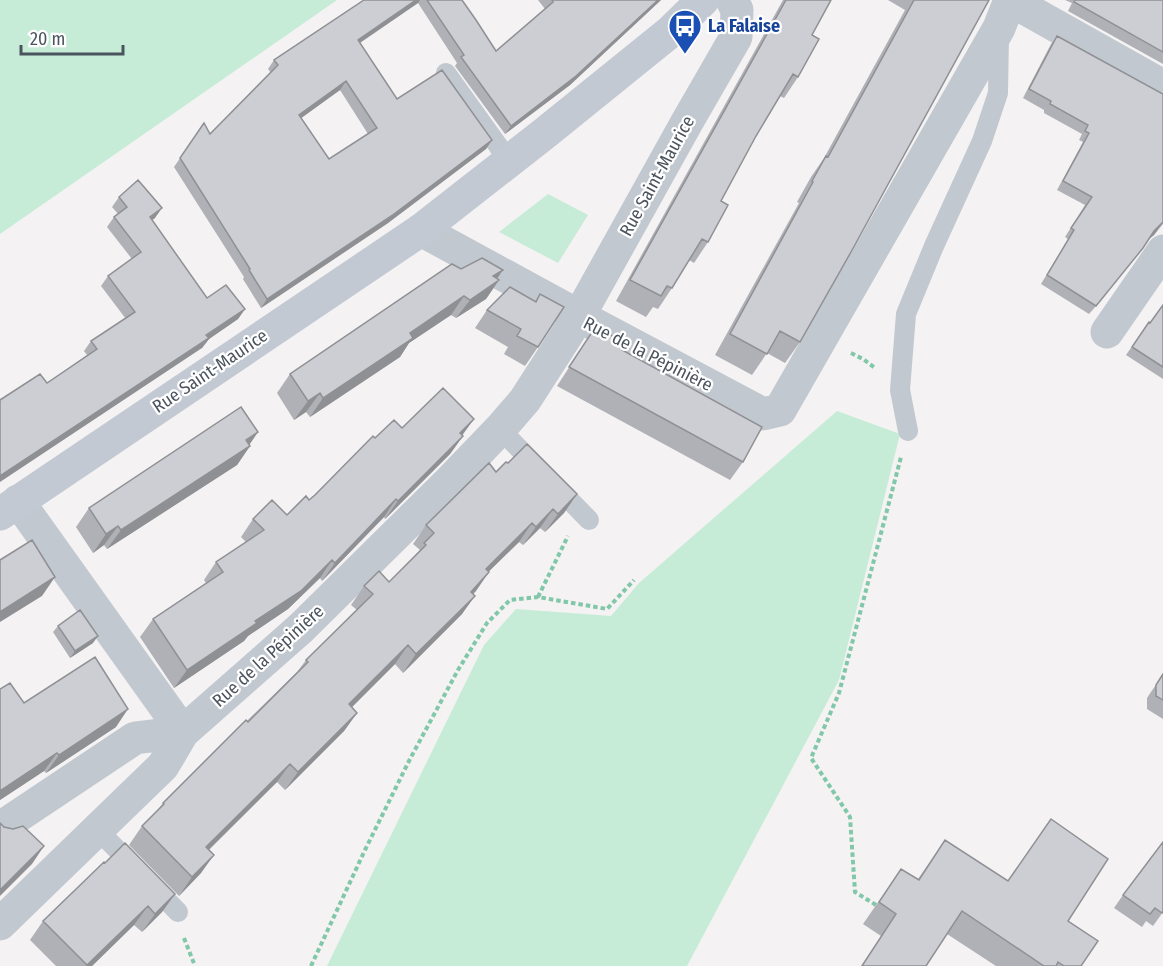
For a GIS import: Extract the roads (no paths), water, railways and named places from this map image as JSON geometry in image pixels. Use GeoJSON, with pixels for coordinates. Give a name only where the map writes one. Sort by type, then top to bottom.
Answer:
{"type":"FeatureCollection","features":[{"type":"Feature","properties":{"kind":"street","name":"Rue Saint-Maurice"},"geometry":{"type":"LineString","coordinates":[[9,507],[421,230],[670,32],[703,0]]}},
{"type":"Feature","properties":{"kind":"street","name":"Rue Saint-Maurice"},"geometry":{"type":"LineString","coordinates":[[579,316],[736,37],[737,10],[732,0]]}},
{"type":"Feature","properties":{"kind":"street"},"geometry":{"type":"LineString","coordinates":[[1008,7],[1163,86]]}},
{"type":"Feature","properties":{"kind":"street","name":"Rue de la Pépinière"},"geometry":{"type":"LineString","coordinates":[[0,924],[163,766],[183,732],[301,628],[500,429],[525,400],[579,316],[763,414],[780,410],[1008,7]]}},
{"type":"Feature","properties":{"kind":"street"},"geometry":{"type":"LineString","coordinates":[[421,230],[579,316]]}},
{"type":"Feature","properties":{"kind":"street"},"geometry":{"type":"LineString","coordinates":[[1107,332],[1163,251]]}},
{"type":"Feature","properties":{"kind":"street"},"geometry":{"type":"LineString","coordinates":[[9,507],[183,732]]}},
{"type":"Feature","properties":{"kind":"street"},"geometry":{"type":"LineString","coordinates":[[0,828],[135,738],[183,732]]}},
{"type":"Feature","properties":{"kind":"lane"},"geometry":{"type":"LineString","coordinates":[[908,431],[900,390],[906,314],[982,141],[998,93],[1008,7]]}},
{"type":"Feature","properties":{"kind":"lane"},"geometry":{"type":"LineString","coordinates":[[446,73],[509,161]]}},
{"type":"Feature","properties":{"kind":"lane"},"geometry":{"type":"LineString","coordinates":[[500,429],[589,520]]}},
{"type":"Feature","properties":{"kind":"lane"},"geometry":{"type":"LineString","coordinates":[[97,829],[178,912]]}},
{"type":"Feature","properties":{"kind":"place","name":"La Falaise"},"geometry":{"type":"Point","coordinates":[685,55]}}]}
